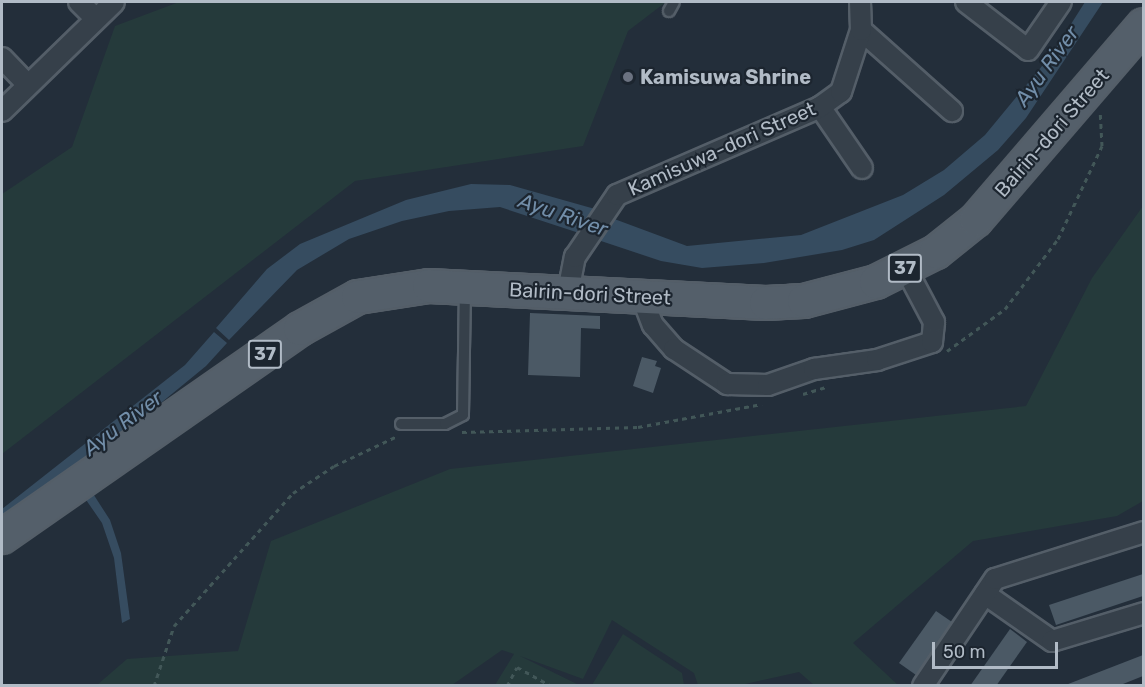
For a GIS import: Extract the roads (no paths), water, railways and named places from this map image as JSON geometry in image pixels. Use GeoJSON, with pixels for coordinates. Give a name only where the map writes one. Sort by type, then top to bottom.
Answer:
{"type":"FeatureCollection","features":[{"type":"Feature","properties":{"kind":"main road","name":"Bairin-dori Street"},"geometry":{"type":"LineString","coordinates":[[2,537],[326,312],[385,290],[466,287],[642,297],[804,301],[876,282],[936,252],[976,220],[1143,25]]}},
{"type":"Feature","properties":{"kind":"street"},"geometry":{"type":"LineString","coordinates":[[79,2],[96,19]]}},
{"type":"Feature","properties":{"kind":"street"},"geometry":{"type":"LineString","coordinates":[[2,111],[114,2]]}},
{"type":"Feature","properties":{"kind":"street","name":"Kamisuwa-dori Street"},"geometry":{"type":"LineString","coordinates":[[568,292],[570,270],[604,208],[633,185],[820,107],[841,92],[861,30],[860,2]]}},
{"type":"Feature","properties":{"kind":"street"},"geometry":{"type":"LineString","coordinates":[[966,2],[1028,50],[1061,2]]}},
{"type":"Feature","properties":{"kind":"street"},"geometry":{"type":"LineString","coordinates":[[861,30],[952,111]]}},
{"type":"Feature","properties":{"kind":"street"},"geometry":{"type":"LineString","coordinates":[[2,58],[28,85]]}},
{"type":"Feature","properties":{"kind":"street"},"geometry":{"type":"LineString","coordinates":[[820,107],[862,168]]}},
{"type":"Feature","properties":{"kind":"street"},"geometry":{"type":"LineString","coordinates":[[642,297],[653,325],[674,350],[727,384],[768,385],[814,369],[877,360],[932,342],[934,322],[905,267]]}},
{"type":"Feature","properties":{"kind":"street"},"geometry":{"type":"LineString","coordinates":[[923,686],[995,579],[1143,532]]}},
{"type":"Feature","properties":{"kind":"street"},"geometry":{"type":"LineString","coordinates":[[985,594],[1052,641],[1143,613]]}},
{"type":"Feature","properties":{"kind":"lane"},"geometry":{"type":"LineString","coordinates":[[401,424],[445,424],[463,415],[466,287]]}},
{"type":"Feature","properties":{"kind":"water","name":"Ayu River"},"geometry":{"type":"Polygon","coordinates":[[[1085,2],[1103,2],[1026,118],[998,150],[944,195],[874,240],[842,250],[764,263],[702,268],[661,261],[595,239],[609,217],[687,246],[801,235],[903,195],[944,170],[985,135],[1052,54],[1085,2]]]}},
{"type":"Feature","properties":{"kind":"water","name":"Ayu River"},"geometry":{"type":"Polygon","coordinates":[[[471,184],[510,185],[595,209],[579,233],[500,207],[449,211],[402,221],[349,239],[297,270],[229,340],[216,328],[267,269],[300,244],[406,200],[471,184]]]}},
{"type":"Feature","properties":{"kind":"water","name":"Ayu River"},"geometry":{"type":"Polygon","coordinates":[[[214,332],[227,343],[206,366],[123,434],[2,521],[2,509],[185,365],[214,332]]]}},
{"type":"Feature","properties":{"kind":"water"},"geometry":{"type":"Polygon","coordinates":[[[90,489],[110,520],[121,553],[130,619],[122,623],[114,558],[102,523],[82,494],[90,489]]]}},
{"type":"Feature","properties":{"kind":"place","name":"Kamisuwa Shrine"},"geometry":{"type":"Point","coordinates":[628,77]}}]}
